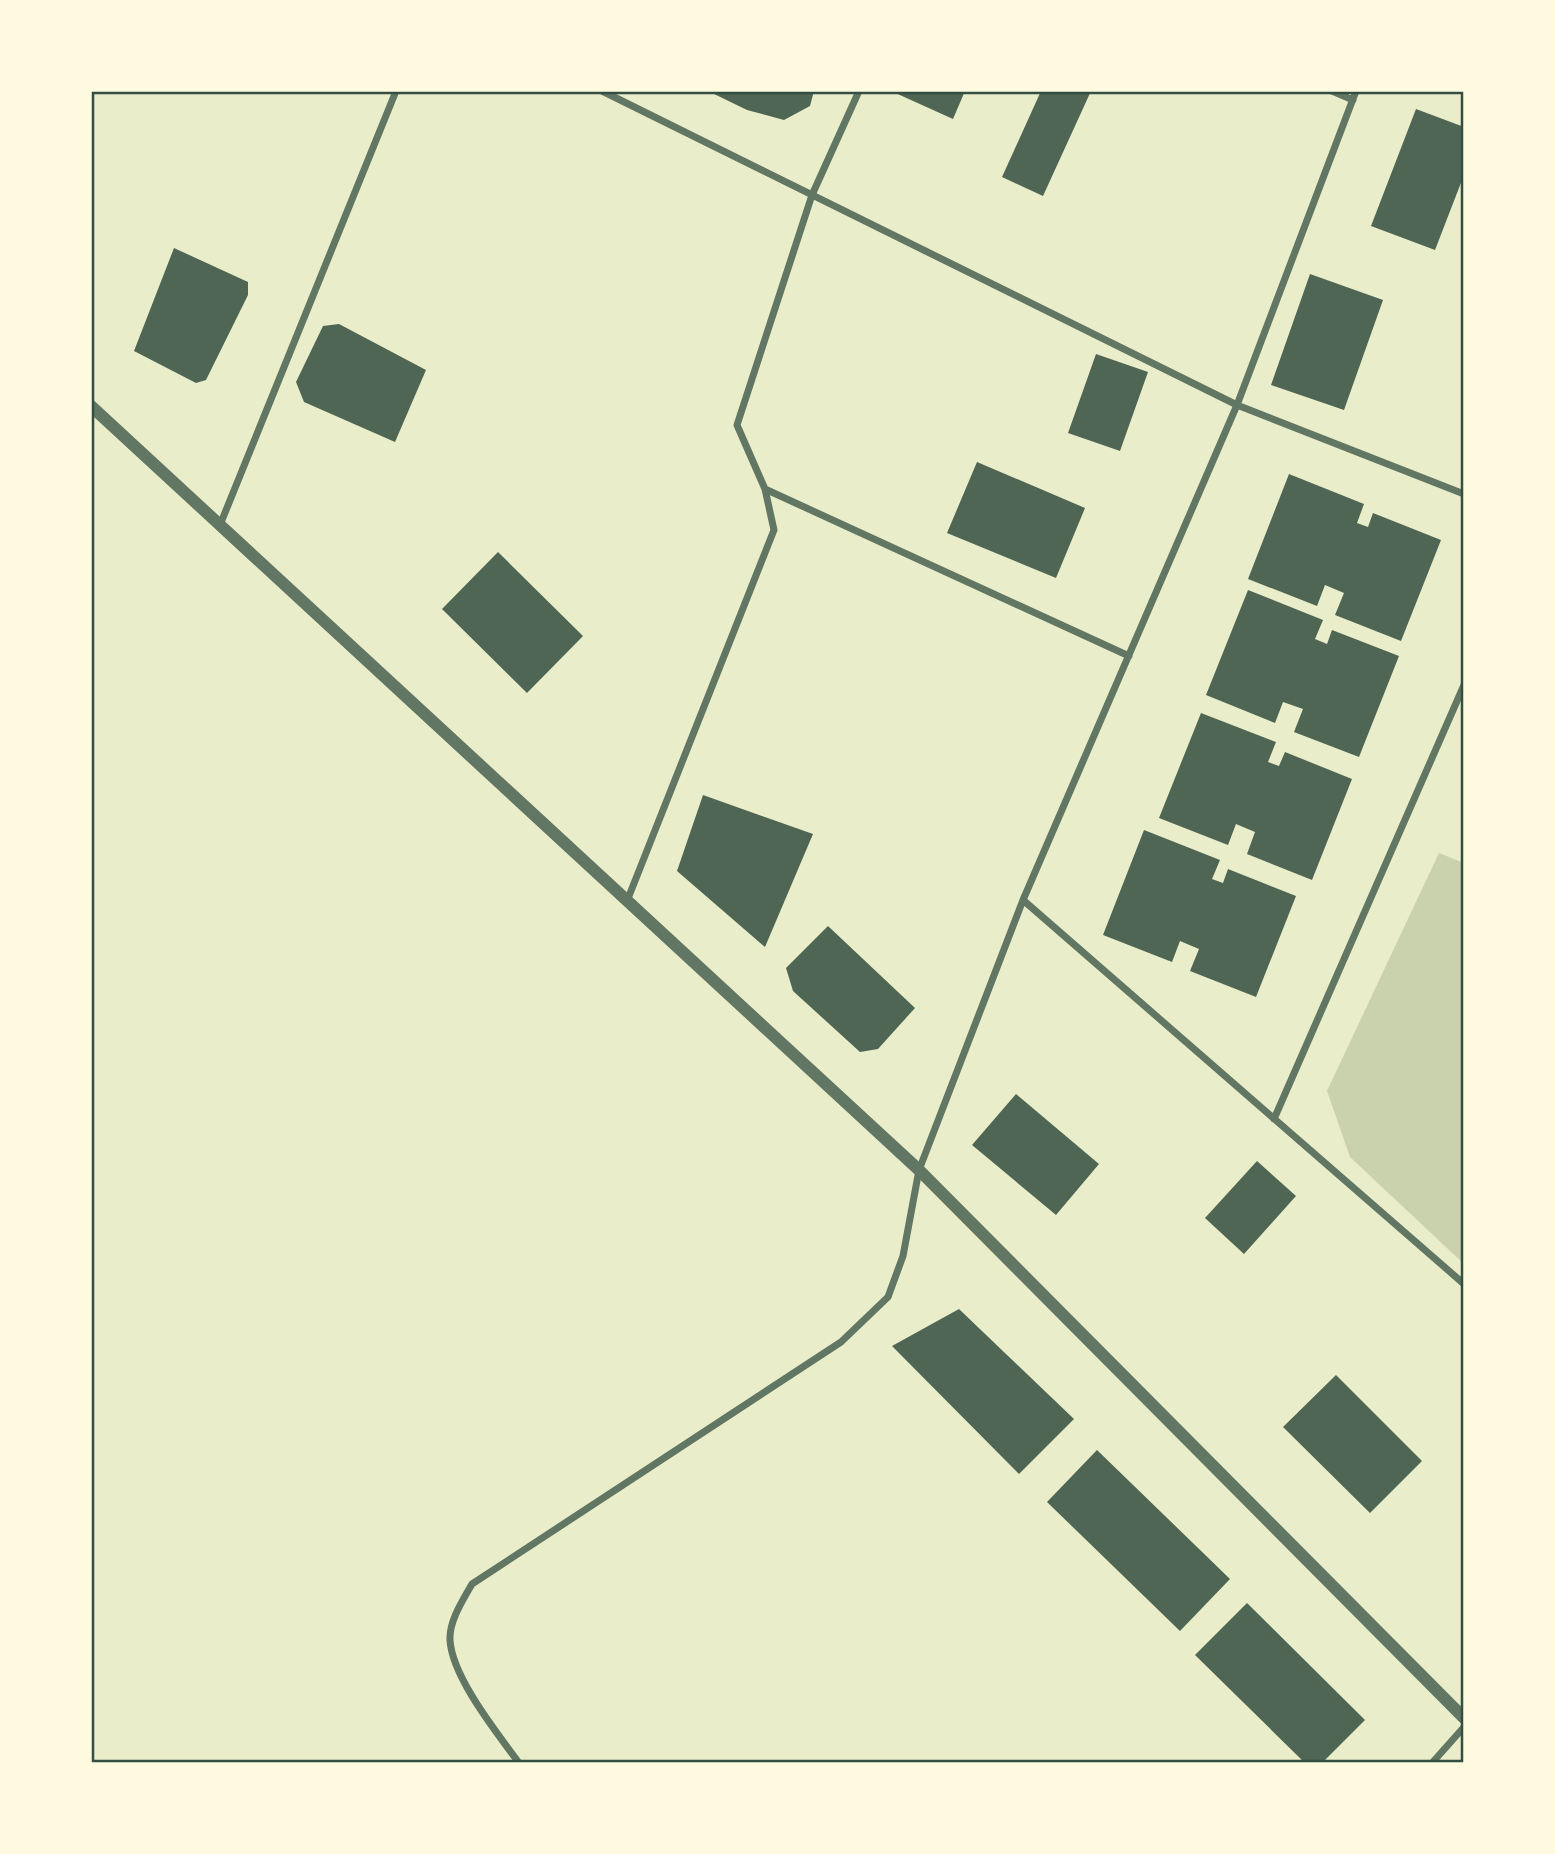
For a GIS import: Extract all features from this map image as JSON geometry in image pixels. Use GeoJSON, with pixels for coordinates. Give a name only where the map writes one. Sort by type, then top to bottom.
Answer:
{"type":"FeatureCollection","features":[{"type":"Feature","properties":{"kind":"street"},"geometry":{"type":"LineString","coordinates":[[220,525],[396,91]]}},
{"type":"Feature","properties":{"kind":"street"},"geometry":{"type":"LineString","coordinates":[[602,91],[1237,405],[1464,494]]}},
{"type":"Feature","properties":{"kind":"street"},"geometry":{"type":"LineString","coordinates":[[627,901],[774,530],[765,489],[737,425],[812,195],[859,91]]}},
{"type":"Feature","properties":{"kind":"street"},"geometry":{"type":"LineString","coordinates":[[1332,91],[1353,100]]}},
{"type":"Feature","properties":{"kind":"street"},"geometry":{"type":"LineString","coordinates":[[519,1763],[457,1671],[449,1638],[456,1613],[472,1584],[841,1342],[888,1297],[903,1256],[919,1170],[1023,900],[1237,405],[1356,91]]}},
{"type":"Feature","properties":{"kind":"street"},"geometry":{"type":"LineString","coordinates":[[91,406],[919,1170],[1464,1718]]}},
{"type":"Feature","properties":{"kind":"street"},"geometry":{"type":"LineString","coordinates":[[765,489],[1129,656]]}},
{"type":"Feature","properties":{"kind":"street"},"geometry":{"type":"LineString","coordinates":[[1274,1119],[1464,685]]}},
{"type":"Feature","properties":{"kind":"street"},"geometry":{"type":"LineString","coordinates":[[1023,900],[1464,1284]]}},
{"type":"Feature","properties":{"kind":"street"},"geometry":{"type":"LineString","coordinates":[[1432,1763],[1464,1727]]}},
{"type":"Feature","properties":{"kind":"green space"},"geometry":{"type":"Polygon","coordinates":[[[1439,853],[1464,863],[1464,1264],[1350,1157],[1327,1091],[1439,853]]]}},
{"type":"Feature","properties":{"kind":"building"},"geometry":{"type":"Polygon","coordinates":[[[708,91],[814,91],[810,106],[784,120],[747,110],[708,91]]]}},
{"type":"Feature","properties":{"kind":"building"},"geometry":{"type":"Polygon","coordinates":[[[891,91],[965,91],[953,119],[891,91]]]}},
{"type":"Feature","properties":{"kind":"building"},"geometry":{"type":"Polygon","coordinates":[[[1041,91],[1091,91],[1043,196],[1002,177],[1041,91]]]}},
{"type":"Feature","properties":{"kind":"building"},"geometry":{"type":"Polygon","coordinates":[[[1416,109],[1464,127],[1464,175],[1435,250],[1371,226],[1416,109]]]}},
{"type":"Feature","properties":{"kind":"building"},"geometry":{"type":"Polygon","coordinates":[[[174,248],[248,282],[248,295],[206,380],[196,383],[134,351],[174,248]]]}},
{"type":"Feature","properties":{"kind":"building"},"geometry":{"type":"Polygon","coordinates":[[[1310,274],[1383,300],[1344,410],[1271,385],[1310,274]]]}},
{"type":"Feature","properties":{"kind":"building"},"geometry":{"type":"Polygon","coordinates":[[[339,324],[426,370],[395,442],[304,402],[296,382],[323,326],[339,324]]]}},
{"type":"Feature","properties":{"kind":"building"},"geometry":{"type":"Polygon","coordinates":[[[1096,354],[1148,372],[1120,451],[1068,433],[1096,354]]]}},
{"type":"Feature","properties":{"kind":"building"},"geometry":{"type":"Polygon","coordinates":[[[977,462],[1085,508],[1056,578],[947,533],[977,462]]]}},
{"type":"Feature","properties":{"kind":"building"},"geometry":{"type":"Polygon","coordinates":[[[1289,474],[1364,504],[1357,523],[1368,527],[1373,513],[1441,540],[1401,641],[1335,615],[1344,593],[1325,585],[1317,606],[1248,579],[1289,474]]]}},
{"type":"Feature","properties":{"kind":"building"},"geometry":{"type":"Polygon","coordinates":[[[498,552],[583,636],[527,693],[442,609],[498,552]]]}},
{"type":"Feature","properties":{"kind":"building"},"geometry":{"type":"Polygon","coordinates":[[[1248,590],[1323,620],[1315,639],[1327,644],[1332,630],[1399,656],[1359,757],[1294,732],[1303,709],[1283,702],[1275,723],[1206,695],[1248,590]]]}},
{"type":"Feature","properties":{"kind":"building"},"geometry":{"type":"Polygon","coordinates":[[[1201,713],[1276,742],[1268,762],[1279,766],[1285,752],[1352,779],[1312,880],[1247,854],[1255,832],[1236,824],[1228,845],[1159,818],[1201,713]]]}},
{"type":"Feature","properties":{"kind":"building"},"geometry":{"type":"Polygon","coordinates":[[[703,795],[813,834],[765,947],[677,871],[703,795]]]}},
{"type":"Feature","properties":{"kind":"building"},"geometry":{"type":"Polygon","coordinates":[[[1144,830],[1220,860],[1212,879],[1223,883],[1228,869],[1296,896],[1256,997],[1190,971],[1199,949],[1180,941],[1172,962],[1103,935],[1144,830]]]}},
{"type":"Feature","properties":{"kind":"building"},"geometry":{"type":"Polygon","coordinates":[[[828,926],[915,1008],[878,1049],[860,1052],[793,991],[786,968],[828,926]]]}},
{"type":"Feature","properties":{"kind":"building"},"geometry":{"type":"Polygon","coordinates":[[[1016,1094],[1099,1164],[1056,1215],[972,1145],[1016,1094]]]}},
{"type":"Feature","properties":{"kind":"building"},"geometry":{"type":"Polygon","coordinates":[[[1257,1161],[1296,1196],[1244,1254],[1205,1218],[1257,1161]]]}},
{"type":"Feature","properties":{"kind":"building"},"geometry":{"type":"Polygon","coordinates":[[[959,1309],[1074,1419],[1019,1474],[892,1346],[959,1309]]]}},
{"type":"Feature","properties":{"kind":"building"},"geometry":{"type":"Polygon","coordinates":[[[1336,1375],[1422,1461],[1370,1513],[1283,1427],[1336,1375]]]}},
{"type":"Feature","properties":{"kind":"building"},"geometry":{"type":"Polygon","coordinates":[[[1097,1450],[1230,1579],[1180,1631],[1047,1502],[1097,1450]]]}},
{"type":"Feature","properties":{"kind":"building"},"geometry":{"type":"Polygon","coordinates":[[[1247,1603],[1365,1720],[1322,1763],[1305,1763],[1195,1655],[1247,1603]]]}}]}
